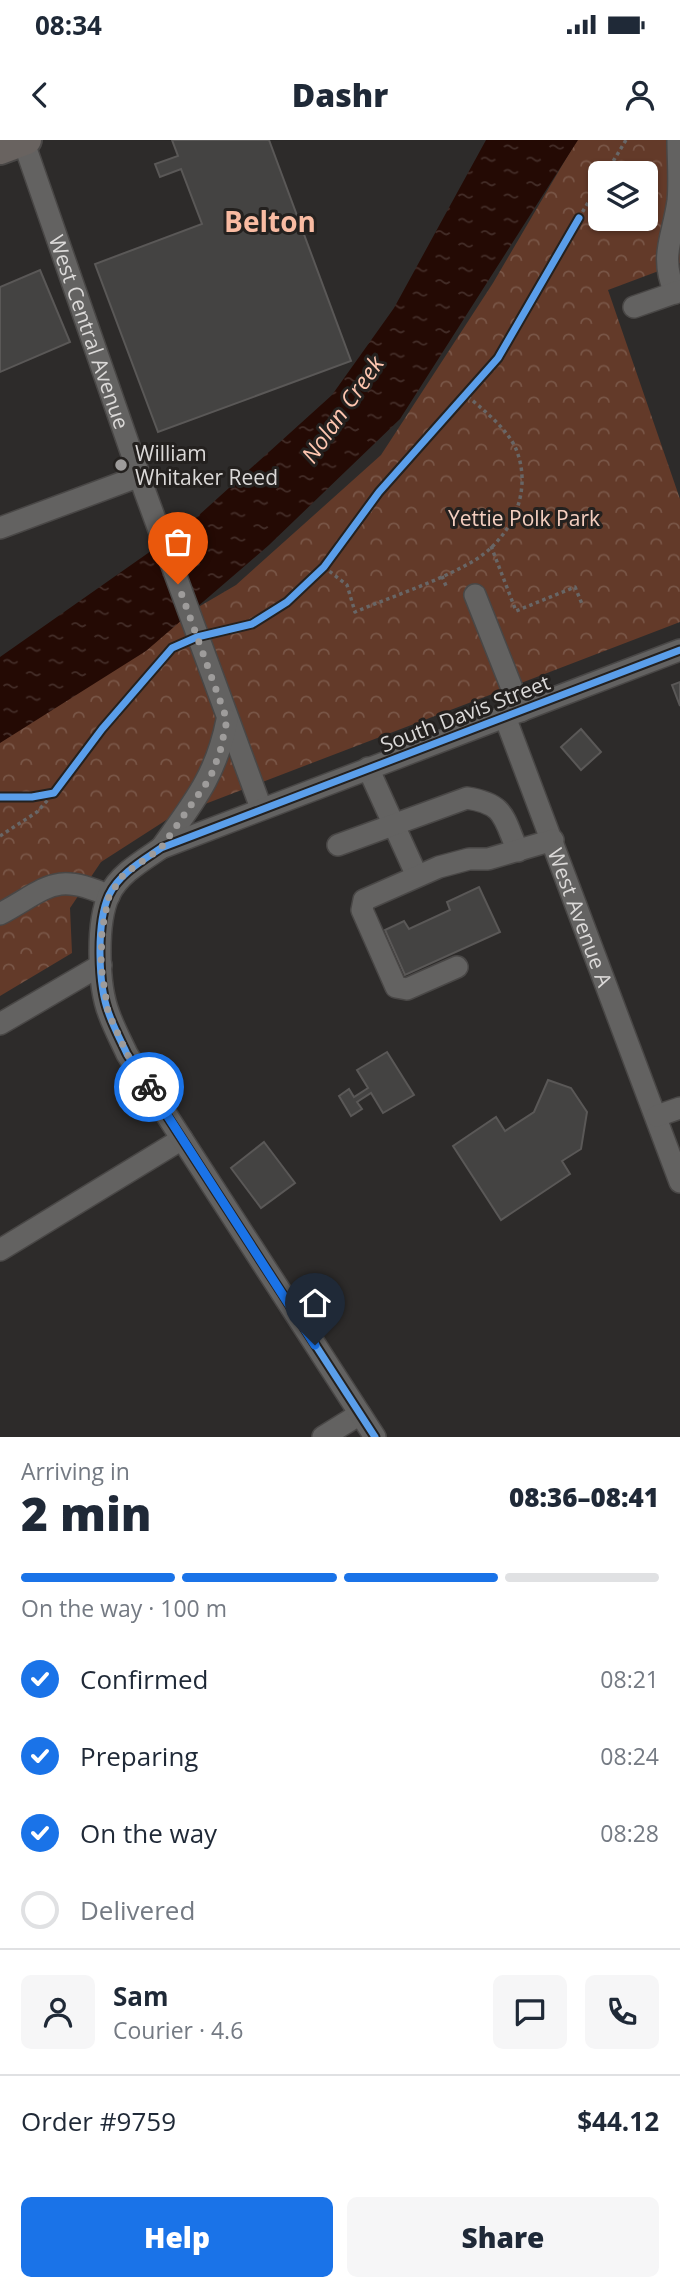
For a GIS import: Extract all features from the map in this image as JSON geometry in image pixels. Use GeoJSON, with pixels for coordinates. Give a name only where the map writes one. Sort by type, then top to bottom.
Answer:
{"type":"FeatureCollection","features":[{"type":"Feature","properties":{"kind":"street"},"geometry":{"type":"LineString","coordinates":[[634,307],[677,292],[668,276],[666,247],[678,201],[678,140]]}},
{"type":"Feature","properties":{"kind":"street","name":"West Central Avenue"},"geometry":{"type":"LineString","coordinates":[[18,143],[261,808]]}},
{"type":"Feature","properties":{"kind":"street"},"geometry":{"type":"LineString","coordinates":[[0,528],[143,484]]}},
{"type":"Feature","properties":{"kind":"street","name":"West Avenue A"},"geometry":{"type":"LineString","coordinates":[[475,585],[553,840],[680,1182]]}},
{"type":"Feature","properties":{"kind":"street","name":"South Davis Street"},"geometry":{"type":"LineString","coordinates":[[161,848],[680,650]]}},
{"type":"Feature","properties":{"kind":"street"},"geometry":{"type":"LineString","coordinates":[[227,720],[220,752],[210,778],[161,848],[124,874],[109,896],[102,930],[101,965],[108,1012],[127,1054],[375,1437]]}},
{"type":"Feature","properties":{"kind":"street"},"geometry":{"type":"LineString","coordinates":[[368,768],[417,876]]}},
{"type":"Feature","properties":{"kind":"street"},"geometry":{"type":"LineString","coordinates":[[338,845],[467,798],[489,802],[500,812],[518,851]]}},
{"type":"Feature","properties":{"kind":"street"},"geometry":{"type":"LineString","coordinates":[[457,967],[407,989],[396,987],[362,910],[364,900],[417,876],[469,859],[488,859],[553,840]]}},
{"type":"Feature","properties":{"kind":"street"},"geometry":{"type":"LineString","coordinates":[[0,914],[58,882],[83,884],[109,896]]}},
{"type":"Feature","properties":{"kind":"street"},"geometry":{"type":"LineString","coordinates":[[0,1024],[101,965]]}},
{"type":"Feature","properties":{"kind":"street"},"geometry":{"type":"LineString","coordinates":[[657,1116],[680,1108]]}},
{"type":"Feature","properties":{"kind":"street"},"geometry":{"type":"LineString","coordinates":[[0,1250],[182,1139]]}},
{"type":"Feature","properties":{"kind":"street"},"geometry":{"type":"LineString","coordinates":[[323,1437],[360,1414]]}},
{"type":"Feature","properties":{"kind":"path"},"geometry":{"type":"LineString","coordinates":[[613,161],[626,140]]}},
{"type":"Feature","properties":{"kind":"path"},"geometry":{"type":"LineString","coordinates":[[572,230],[588,203]]}},
{"type":"Feature","properties":{"kind":"path"},"geometry":{"type":"LineString","coordinates":[[458,402],[474,385]]}},
{"type":"Feature","properties":{"kind":"path"},"geometry":{"type":"LineString","coordinates":[[324,567],[346,584],[355,612],[470,564],[491,546],[519,509],[523,480],[516,448],[491,417],[465,394]]}},
{"type":"Feature","properties":{"kind":"path"},"geometry":{"type":"LineString","coordinates":[[491,546],[516,611],[575,587],[582,604]]}},
{"type":"Feature","properties":{"kind":"path"},"geometry":{"type":"LineString","coordinates":[[315,575],[332,556]]}},
{"type":"Feature","properties":{"kind":"path"},"geometry":{"type":"LineString","coordinates":[[470,564],[475,585]]}},
{"type":"Feature","properties":{"kind":"path"},"geometry":{"type":"LineString","coordinates":[[442,576],[446,586]]}},
{"type":"Feature","properties":{"kind":"path"},"geometry":{"type":"LineString","coordinates":[[0,836],[37,811],[62,782]]}},
{"type":"Feature","properties":{"kind":"path"},"geometry":{"type":"LineString","coordinates":[[43,795],[54,793]]}},
{"type":"Feature","properties":{"kind":"green space","name":"Yettie Polk Park"},"geometry":{"type":"Polygon","coordinates":[[[577,140],[680,140],[680,263],[608,290],[680,499],[680,622],[171,817],[101,862],[70,908],[72,953],[0,996],[0,723],[236,585],[381,455],[493,283],[577,140]]]}},
{"type":"Feature","properties":{"kind":"water","name":"Nolan Creek"},"geometry":{"type":"Polygon","coordinates":[[[486,140],[578,140],[400,419],[269,545],[146,651],[0,743],[0,657],[188,525],[332,395],[394,308],[486,140]]]}},
{"type":"Feature","properties":{"kind":"building"},"geometry":{"type":"Polygon","coordinates":[[[172,140],[269,140],[351,361],[158,432],[95,264],[202,224],[181,169],[160,177],[155,164],[178,156],[172,140]]]}},
{"type":"Feature","properties":{"kind":"building"},"geometry":{"type":"Polygon","coordinates":[[[40,270],[70,342],[0,372],[0,287],[40,270]]]}},
{"type":"Feature","properties":{"kind":"building"},"geometry":{"type":"Polygon","coordinates":[[[680,682],[680,706],[672,685],[680,682]]]}},
{"type":"Feature","properties":{"kind":"building"},"geometry":{"type":"Polygon","coordinates":[[[581,729],[601,752],[581,770],[561,747],[581,729]]]}},
{"type":"Feature","properties":{"kind":"building"},"geometry":{"type":"Polygon","coordinates":[[[479,887],[500,932],[405,975],[385,930],[404,921],[409,929],[450,910],[447,902],[479,887]]]}},
{"type":"Feature","properties":{"kind":"building"},"geometry":{"type":"Polygon","coordinates":[[[387,1052],[414,1095],[383,1113],[371,1093],[357,1102],[362,1109],[351,1116],[339,1096],[349,1089],[354,1097],[368,1088],[357,1070],[387,1052]]]}},
{"type":"Feature","properties":{"kind":"building"},"geometry":{"type":"Polygon","coordinates":[[[548,1080],[571,1088],[587,1112],[581,1149],[562,1161],[570,1174],[501,1220],[453,1146],[496,1117],[505,1131],[534,1112],[548,1080]]]}},
{"type":"Feature","properties":{"kind":"building"},"geometry":{"type":"Polygon","coordinates":[[[264,1142],[295,1183],[261,1208],[231,1168],[264,1142]]]}},
{"type":"Feature","properties":{"kind":"cycle path"},"geometry":{"type":"LineString","coordinates":[[0,797],[32,797],[54,793],[102,729],[172,648],[197,637],[252,624],[287,602],[324,567],[379,492],[498,358],[579,218]]}},
{"type":"Feature","properties":{"kind":"cycle path"},"geometry":{"type":"LineString","coordinates":[[375,1437],[127,1054],[105,1002],[101,971],[100,938],[109,895],[125,874],[161,848],[680,650]]}},
{"type":"Feature","properties":{"kind":"way so far"},"geometry":{"type":"LineString","coordinates":[[149,1087],[127,1054],[108,1012],[101,965],[102,930],[109,896],[124,874],[161,848],[210,778],[220,752],[227,720],[178,584]]}},
{"type":"Feature","properties":{"kind":"place","name":"William Whitaker Reed"},"geometry":{"type":"Point","coordinates":[121,465]}},
{"type":"Feature","properties":{"kind":"district","name":"Belton"},"geometry":{"type":"Point","coordinates":[270,221]}},
{"type":"Feature","properties":{"kind":"route"},"geometry":{"type":"LineString","coordinates":[[149,1087],[315,1345]]}}]}
